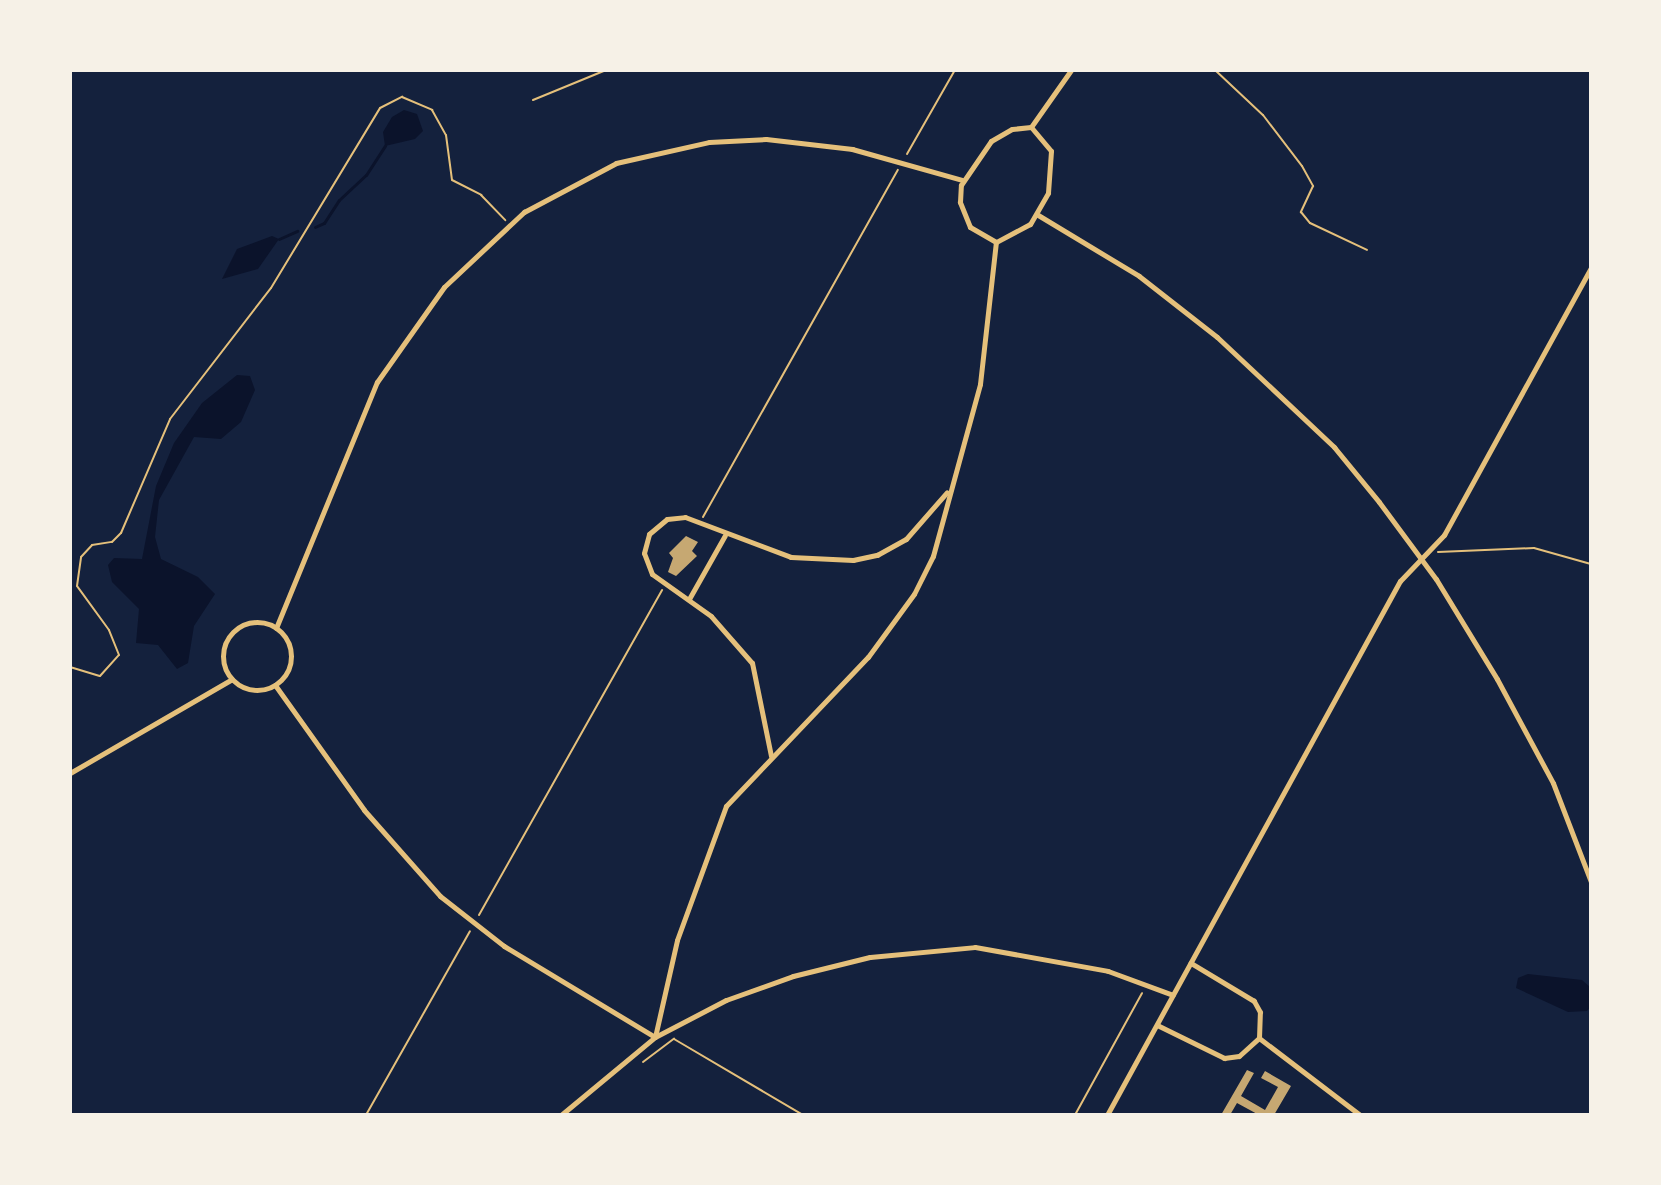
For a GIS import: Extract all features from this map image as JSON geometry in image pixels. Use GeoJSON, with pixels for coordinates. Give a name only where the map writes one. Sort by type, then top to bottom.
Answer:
{"type":"FeatureCollection","features":[{"type":"Feature","properties":{"kind":"street"},"geometry":{"type":"LineString","coordinates":[[1031,127],[1071,70]]}},
{"type":"Feature","properties":{"kind":"street"},"geometry":{"type":"LineString","coordinates":[[1031,127],[1046,140],[1052,171],[1038,215],[1021,232],[996,242],[975,232],[964,215],[962,180],[991,141],[1012,129],[1031,127]]}},
{"type":"Feature","properties":{"kind":"street"},"geometry":{"type":"LineString","coordinates":[[276,628],[377,382],[444,287],[509,224],[580,179],[616,163],[709,142],[807,143],[903,160],[962,180]]}},
{"type":"Feature","properties":{"kind":"street"},"geometry":{"type":"LineString","coordinates":[[1038,215],[1139,276],[1217,337],[1334,447],[1421,558],[1497,679],[1553,783],[1591,882]]}},
{"type":"Feature","properties":{"kind":"street"},"geometry":{"type":"LineString","coordinates":[[655,1037],[677,940],[717,823],[771,756],[899,617],[933,556],[987,348],[996,242]]}},
{"type":"Feature","properties":{"kind":"street"},"geometry":{"type":"LineString","coordinates":[[1107,1115],[1400,581],[1444,535],[1591,268]]}},
{"type":"Feature","properties":{"kind":"street"},"geometry":{"type":"LineString","coordinates":[[771,756],[752,663],[736,640],[689,599],[665,584],[645,560],[649,534],[672,517],[700,521],[725,535],[791,557],[877,555],[906,539],[952,485]]}},
{"type":"Feature","properties":{"kind":"street"},"geometry":{"type":"LineString","coordinates":[[689,599],[725,535]]}},
{"type":"Feature","properties":{"kind":"street"},"geometry":{"type":"LineString","coordinates":[[250,623],[276,628],[287,639],[291,658],[275,685],[250,689],[232,679],[224,660],[234,631],[250,623]]}},
{"type":"Feature","properties":{"kind":"street"},"geometry":{"type":"LineString","coordinates":[[70,773],[232,679]]}},
{"type":"Feature","properties":{"kind":"street"},"geometry":{"type":"LineString","coordinates":[[275,685],[379,830],[440,896],[474,924],[655,1037]]}},
{"type":"Feature","properties":{"kind":"street"},"geometry":{"type":"LineString","coordinates":[[561,1115],[655,1037],[726,1000],[793,976],[933,949],[975,947],[1041,957],[1147,983],[1173,995]]}},
{"type":"Feature","properties":{"kind":"street"},"geometry":{"type":"LineString","coordinates":[[1157,1025],[1224,1058],[1239,1056],[1259,1038],[1262,1025],[1254,1001],[1190,963]]}},
{"type":"Feature","properties":{"kind":"street"},"geometry":{"type":"LineString","coordinates":[[1259,1038],[1360,1115]]}},
{"type":"Feature","properties":{"kind":"path"},"geometry":{"type":"LineString","coordinates":[[533,100],[606,70]]}},
{"type":"Feature","properties":{"kind":"path"},"geometry":{"type":"LineString","coordinates":[[700,521],[955,70]]}},
{"type":"Feature","properties":{"kind":"path"},"geometry":{"type":"LineString","coordinates":[[1215,70],[1263,115],[1302,166],[1313,186],[1301,212],[1310,223],[1367,250]]}},
{"type":"Feature","properties":{"kind":"path"},"geometry":{"type":"LineString","coordinates":[[70,667],[100,676],[119,655],[109,630],[77,586],[81,557],[92,545],[112,542],[121,533],[170,419],[271,288],[380,108],[402,97],[432,110],[446,135],[452,180],[481,195],[509,224]]}},
{"type":"Feature","properties":{"kind":"path"},"geometry":{"type":"LineString","coordinates":[[1429,552],[1534,548],[1591,564]]}},
{"type":"Feature","properties":{"kind":"path"},"geometry":{"type":"LineString","coordinates":[[366,1115],[665,584]]}},
{"type":"Feature","properties":{"kind":"path"},"geometry":{"type":"LineString","coordinates":[[1075,1115],[1147,983]]}},
{"type":"Feature","properties":{"kind":"path"},"geometry":{"type":"LineString","coordinates":[[643,1062],[674,1039],[803,1115]]}},
{"type":"Feature","properties":{"kind":"water"},"geometry":{"type":"Polygon","coordinates":[[[404,110],[417,114],[423,131],[415,139],[385,146],[383,132],[392,117],[404,110]]]}},
{"type":"Feature","properties":{"kind":"water"},"geometry":{"type":"Polygon","coordinates":[[[272,236],[279,239],[258,269],[222,279],[237,249],[272,236]]]}},
{"type":"Feature","properties":{"kind":"water"},"geometry":{"type":"Polygon","coordinates":[[[237,375],[250,376],[255,390],[241,422],[221,439],[194,437],[159,500],[155,537],[161,559],[198,577],[215,594],[194,626],[188,663],[177,669],[158,645],[136,643],[139,609],[112,582],[108,565],[114,558],[142,559],[156,486],[174,443],[202,403],[237,375]]]}},
{"type":"Feature","properties":{"kind":"water"},"geometry":{"type":"Polygon","coordinates":[[[1528,974],[1582,980],[1591,988],[1591,1006],[1587,1011],[1568,1012],[1516,988],[1518,978],[1528,974]]]}},
{"type":"Feature","properties":{"kind":"building"},"geometry":{"type":"Polygon","coordinates":[[[686,536],[698,542],[692,551],[697,556],[676,576],[668,572],[673,558],[669,553],[686,536]]]}},
{"type":"Feature","properties":{"kind":"building"},"geometry":{"type":"Polygon","coordinates":[[[1247,1070],[1254,1073],[1241,1096],[1265,1110],[1278,1087],[1261,1078],[1265,1071],[1291,1086],[1274,1115],[1259,1115],[1237,1103],[1230,1115],[1221,1115],[1247,1070]]]}},
{"type":"Feature","properties":{"kind":"waterway"},"geometry":{"type":"LineString","coordinates":[[315,227],[324,223],[339,200],[366,175],[385,146]]}},
{"type":"Feature","properties":{"kind":"waterway"},"geometry":{"type":"LineString","coordinates":[[279,239],[297,231]]}}]}
